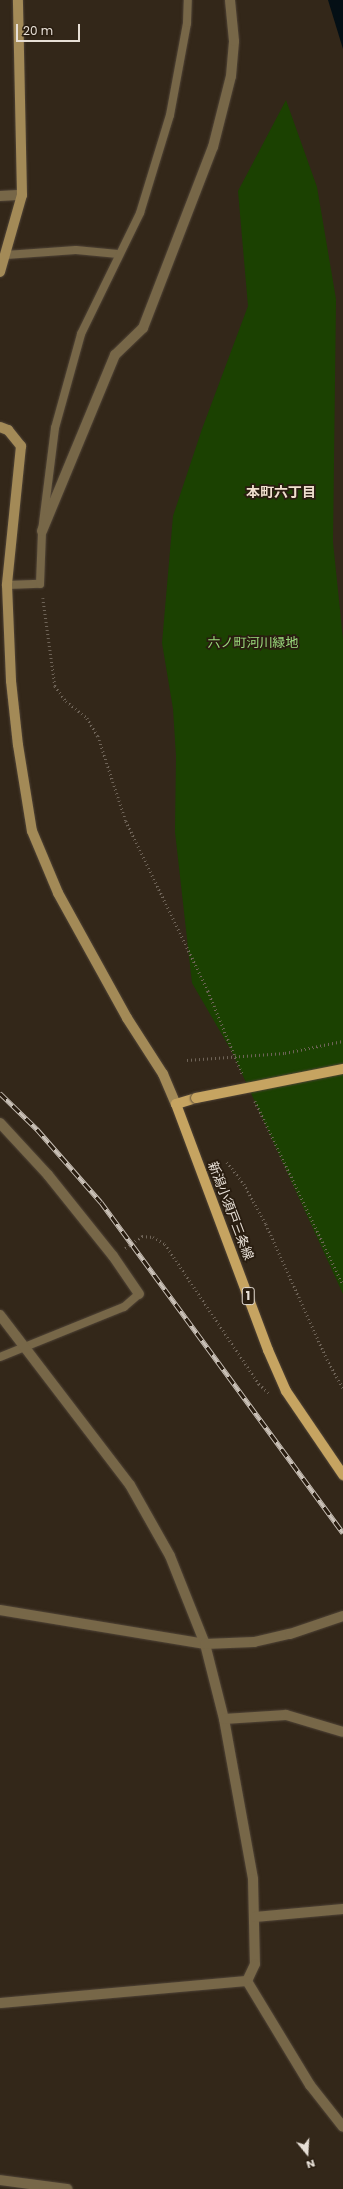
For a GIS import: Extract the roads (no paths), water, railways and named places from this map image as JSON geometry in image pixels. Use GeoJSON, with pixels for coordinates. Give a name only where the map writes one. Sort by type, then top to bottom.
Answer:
{"type":"FeatureCollection","features":[{"type":"Feature","properties":{"kind":"main road"},"geometry":{"type":"LineString","coordinates":[[176,1104],[196,1098],[343,1068]]}},
{"type":"Feature","properties":{"kind":"main road","name":"新潟小須戸三条線"},"geometry":{"type":"LineString","coordinates":[[176,1104],[268,1350],[286,1391],[343,1475]]}},
{"type":"Feature","properties":{"kind":"street"},"geometry":{"type":"LineString","coordinates":[[0,272],[22,195],[18,0]]}},
{"type":"Feature","properties":{"kind":"street"},"geometry":{"type":"LineString","coordinates":[[42,531],[115,355],[143,328],[212,147],[231,76],[234,41],[230,0]]}},
{"type":"Feature","properties":{"kind":"street"},"geometry":{"type":"LineString","coordinates":[[0,196],[22,195]]}},
{"type":"Feature","properties":{"kind":"street"},"geometry":{"type":"LineString","coordinates":[[0,427],[8,430],[21,446],[7,585],[11,681],[18,746],[32,830],[58,893],[127,1018],[163,1074],[176,1104]]}},
{"type":"Feature","properties":{"kind":"street"},"geometry":{"type":"LineString","coordinates":[[0,1122],[48,1175],[113,1256],[139,1294]]}},
{"type":"Feature","properties":{"kind":"street"},"geometry":{"type":"LineString","coordinates":[[0,1315],[130,1485],[170,1556],[205,1644],[224,1719],[253,1879],[255,1964],[247,1981]]}},
{"type":"Feature","properties":{"kind":"street"},"geometry":{"type":"LineString","coordinates":[[0,1610],[205,1644],[254,1642],[290,1634],[343,1616]]}},
{"type":"Feature","properties":{"kind":"street"},"geometry":{"type":"LineString","coordinates":[[224,1719],[286,1715],[343,1732]]}},
{"type":"Feature","properties":{"kind":"street"},"geometry":{"type":"LineString","coordinates":[[254,1917],[343,1909]]}},
{"type":"Feature","properties":{"kind":"street"},"geometry":{"type":"LineString","coordinates":[[0,2003],[247,1981]]}},
{"type":"Feature","properties":{"kind":"street"},"geometry":{"type":"LineString","coordinates":[[247,1981],[310,2085],[343,2127]]}},
{"type":"Feature","properties":{"kind":"street"},"geometry":{"type":"LineString","coordinates":[[0,2180],[67,2189]]}},
{"type":"Feature","properties":{"kind":"lane"},"geometry":{"type":"LineString","coordinates":[[7,585],[40,584],[42,531],[55,428],[81,334],[118,254],[140,213],[170,115],[187,23],[188,0]]}},
{"type":"Feature","properties":{"kind":"lane"},"geometry":{"type":"LineString","coordinates":[[6,255],[76,250],[118,254]]}},
{"type":"Feature","properties":{"kind":"lane"},"geometry":{"type":"LineString","coordinates":[[0,1357],[25,1349],[124,1307],[139,1294]]}},
{"type":"Feature","properties":{"kind":"railway"},"geometry":{"type":"LineString","coordinates":[[0,1093],[37,1129],[101,1202],[343,1533]]}},
{"type":"Feature","properties":{"kind":"district","name":"本町六丁目"},"geometry":{"type":"Point","coordinates":[281,492]}},
{"type":"Feature","properties":{"kind":"park label","name":"六ノ町河川緑地"},"geometry":{"type":"Point","coordinates":[253,643]}}]}
